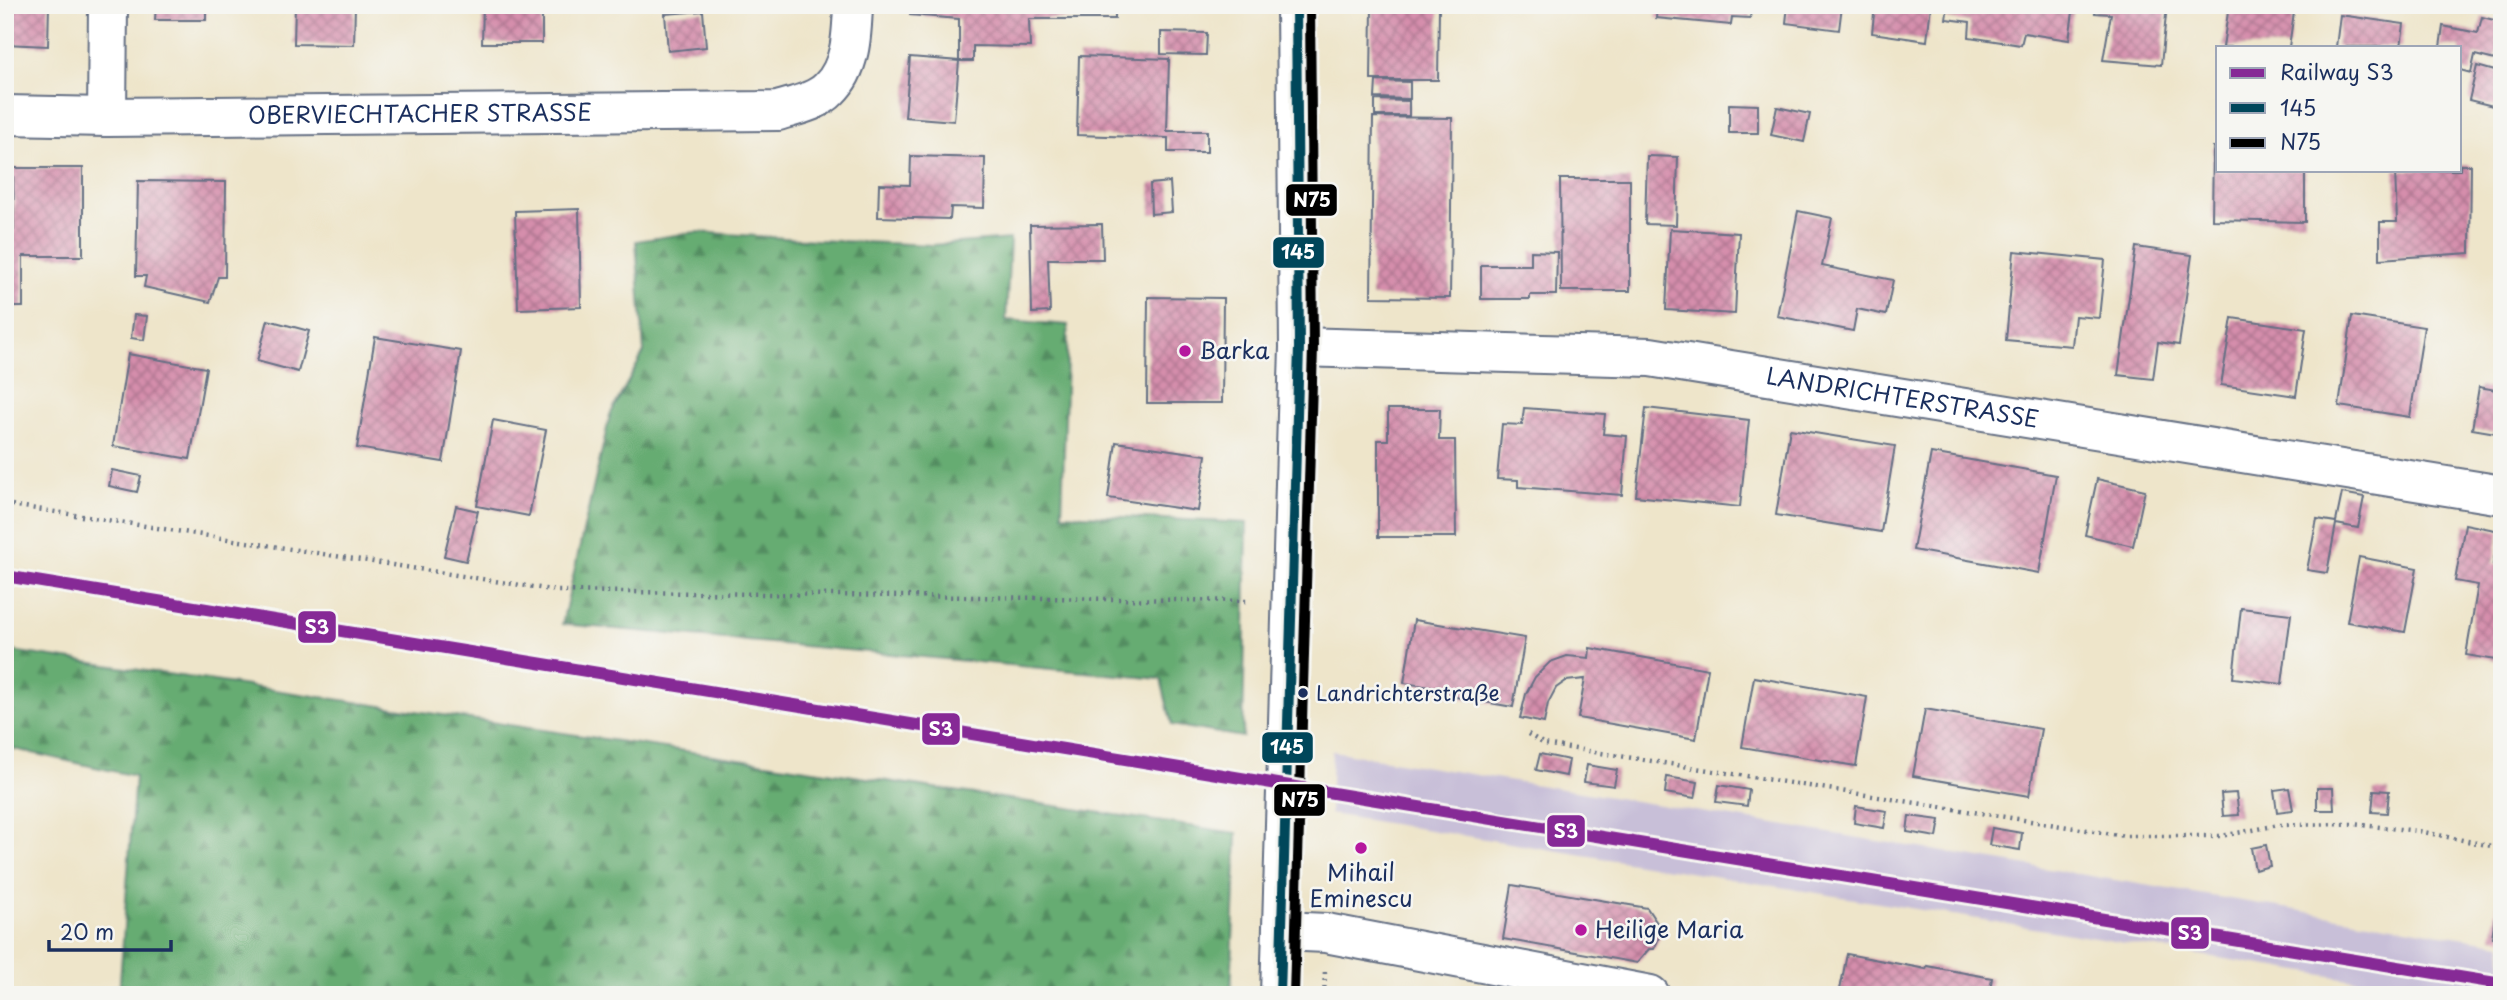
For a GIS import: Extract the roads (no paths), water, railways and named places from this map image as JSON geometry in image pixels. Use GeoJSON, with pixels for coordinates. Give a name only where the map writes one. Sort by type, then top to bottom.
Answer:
{"type":"FeatureCollection","features":[{"type":"Feature","properties":{"kind":"street"},"geometry":{"type":"LineString","coordinates":[[107,117],[108,5]]}},
{"type":"Feature","properties":{"kind":"street","name":"OBERVIECHTACHER STRASSE"},"geometry":{"type":"LineString","coordinates":[[5,115],[107,117],[778,111],[809,101],[829,90],[846,65],[852,35],[853,5]]}},
{"type":"Feature","properties":{"kind":"street"},"geometry":{"type":"LineString","coordinates":[[1280,995],[1299,347],[1296,5]]}},
{"type":"Feature","properties":{"kind":"street","name":"LANDRICHTERSTRASSE"},"geometry":{"type":"LineString","coordinates":[[1299,347],[1650,357],[2502,495]]}},
{"type":"Feature","properties":{"kind":"street"},"geometry":{"type":"LineString","coordinates":[[1283,931],[1341,935],[1650,995]]}},
{"type":"Feature","properties":{"kind":"rail line","name":"S3"},"geometry":{"type":"LineString","coordinates":[[5,576],[2502,984]]}},
{"type":"Feature","properties":{"kind":"place","name":"Barka"},"geometry":{"type":"Point","coordinates":[1185,351]}},
{"type":"Feature","properties":{"kind":"place","name":"Landrichterstraße"},"geometry":{"type":"Point","coordinates":[1303,693]}},
{"type":"Feature","properties":{"kind":"place","name":"Mihail Eminescu"},"geometry":{"type":"Point","coordinates":[1361,848]}},
{"type":"Feature","properties":{"kind":"place","name":"Heilige Maria"},"geometry":{"type":"Point","coordinates":[1581,930]}}]}
